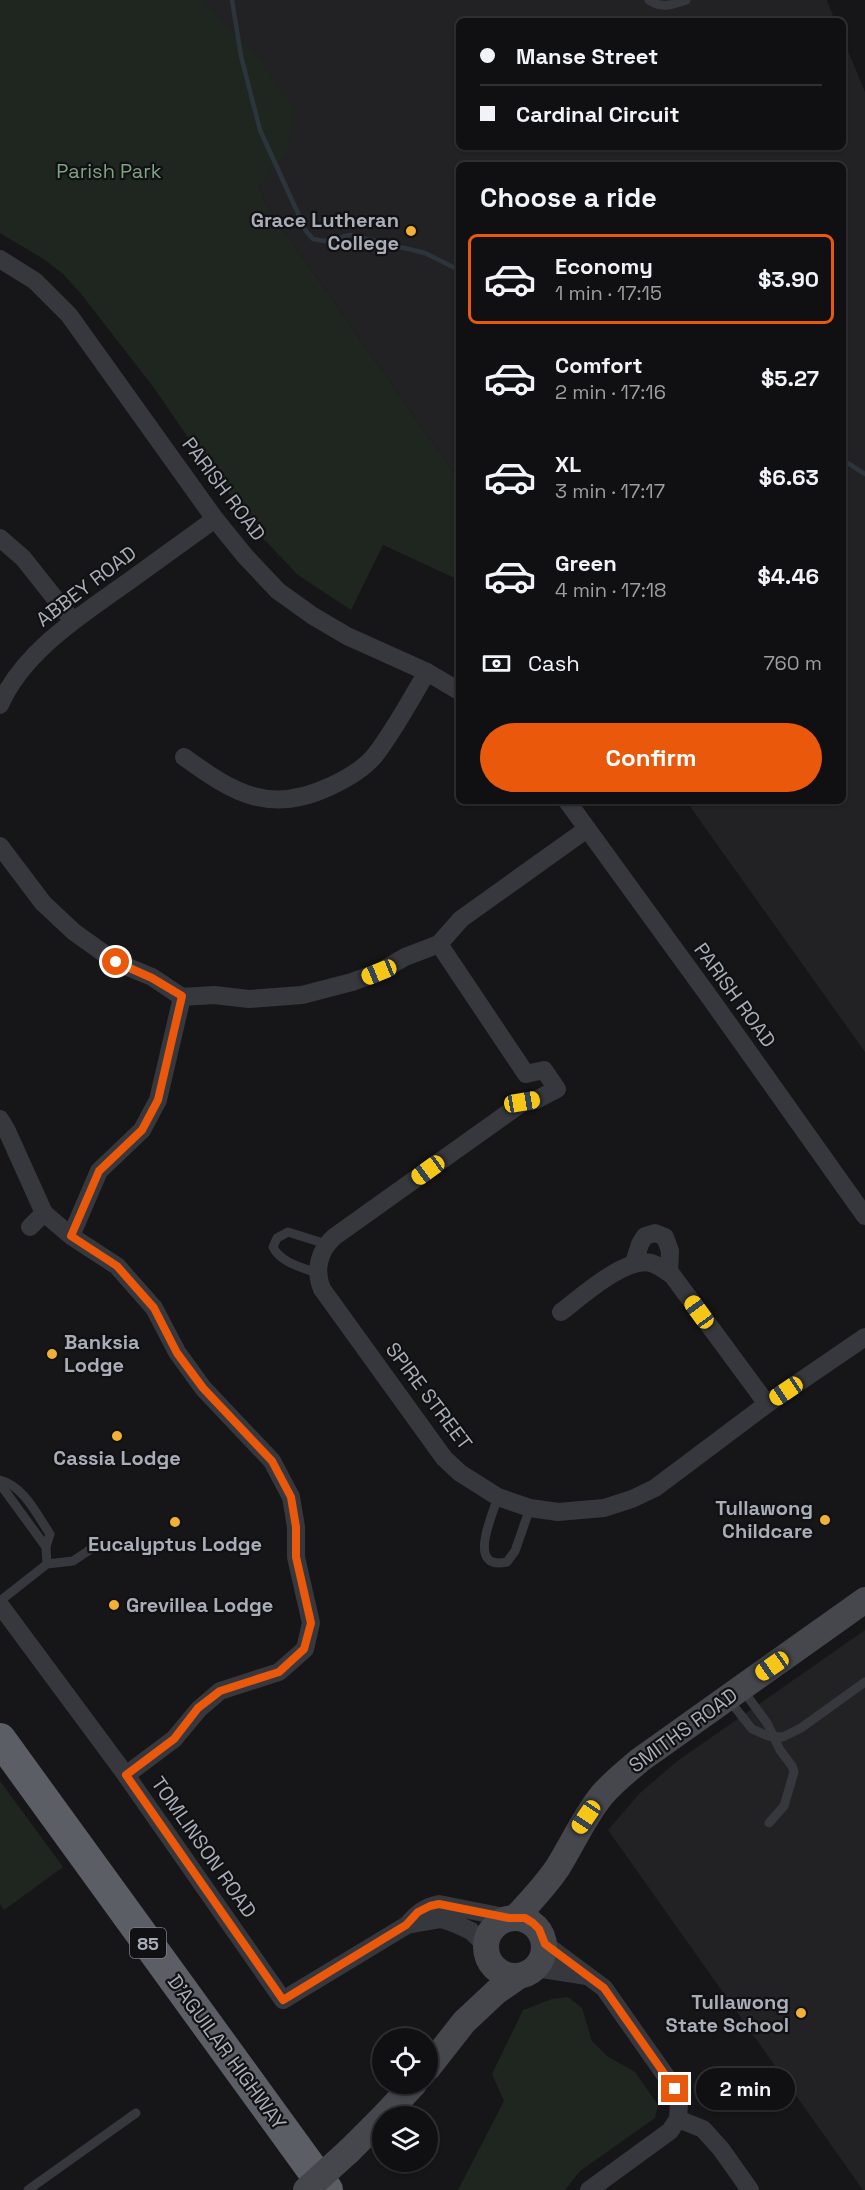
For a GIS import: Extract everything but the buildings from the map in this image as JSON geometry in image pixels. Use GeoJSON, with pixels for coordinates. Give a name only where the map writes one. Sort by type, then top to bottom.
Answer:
{"type":"FeatureCollection","features":[{"type":"Feature","properties":{"kind":"highway","name":"D'AGUILAR HIGHWAY"},"geometry":{"type":"LineString","coordinates":[[0,1739],[327,2190]]}},
{"type":"Feature","properties":{"kind":"main road","name":"SMITHS ROAD"},"geometry":{"type":"LineString","coordinates":[[512,1917],[536,1895],[558,1866],[579,1828],[602,1794],[613,1783],[640,1760],[865,1600]]}},
{"type":"Feature","properties":{"kind":"main road","name":"SMITHS ROAD"},"geometry":{"type":"LineString","coordinates":[[536,1956],[546,1906],[558,1866]]}},
{"type":"Feature","properties":{"kind":"main road"},"geometry":{"type":"LineString","coordinates":[[464,2022],[482,1983],[488,1936],[492,1928],[500,1921],[512,1917],[533,1923],[536,1956]]}},
{"type":"Feature","properties":{"kind":"main road"},"geometry":{"type":"LineString","coordinates":[[486,1951],[492,1965],[499,1972],[509,1976],[536,1956]]}},
{"type":"Feature","properties":{"kind":"main road"},"geometry":{"type":"LineString","coordinates":[[438,2055],[464,2022],[536,1956]]}},
{"type":"Feature","properties":{"kind":"main road"},"geometry":{"type":"LineString","coordinates":[[393,2106],[405,2094]]}},
{"type":"Feature","properties":{"kind":"main road"},"geometry":{"type":"LineString","coordinates":[[306,2190],[372,2128]]}},
{"type":"Feature","properties":{"kind":"street","name":"PARISH ROAD"},"geometry":{"type":"LineString","coordinates":[[0,259],[35,281],[69,315],[215,519],[244,556],[278,591],[313,616],[347,636],[427,672],[456,689]]}},
{"type":"Feature","properties":{"kind":"street","name":"ABBEY ROAD"},"geometry":{"type":"LineString","coordinates":[[0,705],[20,674],[40,650],[73,621],[215,519]]}},
{"type":"Feature","properties":{"kind":"street"},"geometry":{"type":"LineString","coordinates":[[0,538],[23,558],[73,621]]}},
{"type":"Feature","properties":{"kind":"street"},"geometry":{"type":"LineString","coordinates":[[184,757],[213,778],[239,792],[275,801],[312,795],[343,781],[375,756],[427,672]]}},
{"type":"Feature","properties":{"kind":"street","name":"PARISH ROAD"},"geometry":{"type":"LineString","coordinates":[[569,804],[865,1216]]}},
{"type":"Feature","properties":{"kind":"street"},"geometry":{"type":"LineString","coordinates":[[0,846],[43,903],[74,932],[116,962],[152,978],[182,996],[214,995],[249,999],[302,995],[352,982],[439,944],[461,919],[587,829]]}},
{"type":"Feature","properties":{"kind":"street"},"geometry":{"type":"LineString","coordinates":[[439,944],[526,1074],[522,1102]]}},
{"type":"Feature","properties":{"kind":"street"},"geometry":{"type":"LineString","coordinates":[[71,1236],[99,1171],[142,1130],[158,1100],[182,996]]}},
{"type":"Feature","properties":{"kind":"street"},"geometry":{"type":"LineString","coordinates":[[317,1273],[326,1244],[522,1102],[536,1100],[557,1089],[544,1070],[526,1074]]}},
{"type":"Feature","properties":{"kind":"street"},"geometry":{"type":"LineString","coordinates":[[0,1119],[8,1131],[44,1213],[71,1236],[117,1266],[154,1308],[177,1353],[203,1388],[272,1461],[291,1497],[296,1527],[296,1557],[311,1623],[304,1649],[279,1672],[220,1691],[198,1708],[174,1739],[126,1775]]}},
{"type":"Feature","properties":{"kind":"street"},"geometry":{"type":"LineString","coordinates":[[30,1227],[44,1213]]}},
{"type":"Feature","properties":{"kind":"street"},"geometry":{"type":"LineString","coordinates":[[634,1263],[645,1236],[656,1233],[665,1237],[670,1251],[669,1273]]}},
{"type":"Feature","properties":{"kind":"street"},"geometry":{"type":"LineString","coordinates":[[561,1312],[608,1277],[634,1263],[651,1262],[672,1275],[767,1404]]}},
{"type":"Feature","properties":{"kind":"street","name":"SPIRE STREET"},"geometry":{"type":"LineString","coordinates":[[317,1273],[322,1289],[444,1458],[473,1482],[498,1497],[530,1508],[558,1512],[604,1508],[655,1488],[767,1404],[865,1337]]}},
{"type":"Feature","properties":{"kind":"street","name":"TOMLINSON ROAD"},"geometry":{"type":"LineString","coordinates":[[0,1603],[126,1775],[283,2000],[406,1925],[418,1912],[430,1906],[439,1904],[512,1917]]}},
{"type":"Feature","properties":{"kind":"street","name":"TOMLINSON ROAD"},"geometry":{"type":"LineString","coordinates":[[406,1925],[441,1919],[471,1931],[486,1951]]}},
{"type":"Feature","properties":{"kind":"street"},"geometry":{"type":"LineString","coordinates":[[536,1956],[588,1976],[604,1988],[675,2089],[679,2102],[678,2119],[670,2131],[589,2190]]}},
{"type":"Feature","properties":{"kind":"street"},"geometry":{"type":"LineString","coordinates":[[536,1956],[588,1976]]}},
{"type":"Feature","properties":{"kind":"street"},"geometry":{"type":"LineString","coordinates":[[678,2119],[703,2129],[721,2149],[750,2190]]}},
{"type":"Feature","properties":{"kind":"lane"},"geometry":{"type":"LineString","coordinates":[[649,0],[662,6],[671,6],[686,0]]}},
{"type":"Feature","properties":{"kind":"lane"},"geometry":{"type":"LineString","coordinates":[[317,1273],[289,1263],[277,1255],[273,1247],[277,1238],[288,1232],[326,1244]]}},
{"type":"Feature","properties":{"kind":"lane"},"geometry":{"type":"LineString","coordinates":[[0,1482],[9,1482],[19,1490],[50,1534],[46,1547],[47,1564]]}},
{"type":"Feature","properties":{"kind":"lane"},"geometry":{"type":"LineString","coordinates":[[498,1497],[483,1542],[485,1556],[492,1562],[499,1564],[507,1562],[511,1557],[530,1508]]}},
{"type":"Feature","properties":{"kind":"lane"},"geometry":{"type":"LineString","coordinates":[[0,1603],[47,1564],[73,1561],[94,1547]]}},
{"type":"Feature","properties":{"kind":"lane"},"geometry":{"type":"LineString","coordinates":[[734,1692],[752,1729],[759,1734],[783,1737],[801,1728],[865,1682]]}},
{"type":"Feature","properties":{"kind":"lane"},"geometry":{"type":"LineString","coordinates":[[734,1692],[775,1737],[780,1750],[794,1772],[784,1806],[769,1823]]}},
{"type":"Feature","properties":{"kind":"lane"},"geometry":{"type":"LineString","coordinates":[[28,2190],[136,2113]]}},
{"type":"Feature","properties":{"kind":"shaded area","name":"Grace Lutheran College"},"geometry":{"type":"Polygon","coordinates":[[[115,0],[827,0],[834,18],[456,18],[456,150],[846,150],[846,46],[865,92],[865,1052],[688,804],[846,804],[846,162],[456,162],[456,476],[266,205],[259,186],[115,0]]]}},
{"type":"Feature","properties":{"kind":"shaded area","name":"Tullawong State School"},"geometry":{"type":"Polygon","coordinates":[[[865,1630],[865,2190],[863,2190],[608,1830],[640,1793],[676,1762],[865,1630]]]}},
{"type":"Feature","properties":{"kind":"green space","name":"Parish Park"},"geometry":{"type":"Polygon","coordinates":[[[0,0],[201,0],[262,62],[295,111],[288,151],[259,186],[266,205],[456,476],[456,579],[383,545],[351,610],[298,575],[257,532],[154,388],[82,295],[63,274],[45,260],[0,233],[0,0]]]}},
{"type":"Feature","properties":{"kind":"green space"},"geometry":{"type":"Polygon","coordinates":[[[0,1781],[63,1867],[4,1910],[0,1904],[0,1781]]]}},
{"type":"Feature","properties":{"kind":"green space"},"geometry":{"type":"Polygon","coordinates":[[[568,1997],[582,2008],[592,2041],[607,2056],[635,2072],[658,2105],[655,2118],[580,2171],[565,2190],[458,2190],[504,2101],[492,2074],[523,2010],[552,1999],[568,1997]]]}},
{"type":"Feature","properties":{"kind":"waterway"},"geometry":{"type":"LineString","coordinates":[[232,0],[241,56],[260,130],[306,231],[313,239],[324,241],[350,235],[425,253],[456,268]]}},
{"type":"Feature","properties":{"kind":"waterway"},"geometry":{"type":"LineString","coordinates":[[846,462],[865,474]]}},
{"type":"Feature","properties":{"kind":"place","name":"Grace Lutheran College"},"geometry":{"type":"Point","coordinates":[411,231]}},
{"type":"Feature","properties":{"kind":"place","name":"Banksia Lodge"},"geometry":{"type":"Point","coordinates":[52,1354]}},
{"type":"Feature","properties":{"kind":"place","name":"Cassia Lodge"},"geometry":{"type":"Point","coordinates":[117,1436]}},
{"type":"Feature","properties":{"kind":"place","name":"Tullawong Childcare"},"geometry":{"type":"Point","coordinates":[825,1520]}},
{"type":"Feature","properties":{"kind":"place","name":"Eucalyptus Lodge"},"geometry":{"type":"Point","coordinates":[175,1522]}},
{"type":"Feature","properties":{"kind":"place","name":"Grevillea Lodge"},"geometry":{"type":"Point","coordinates":[114,1605]}},
{"type":"Feature","properties":{"kind":"place","name":"Tullawong State School"},"geometry":{"type":"Point","coordinates":[801,2013]}},
{"type":"Feature","properties":{"kind":"route"},"geometry":{"type":"LineString","coordinates":[[116,962],[152,978],[182,996],[158,1100],[142,1130],[99,1171],[71,1236],[117,1266],[154,1308],[177,1353],[203,1388],[272,1461],[291,1497],[296,1527],[296,1557],[311,1623],[304,1649],[279,1672],[220,1691],[198,1708],[174,1739],[126,1775],[283,2000],[406,1925],[418,1912],[430,1906],[439,1904],[509,1918],[525,1918],[539,1929],[545,1944],[604,1988],[675,2089]]}}]}
